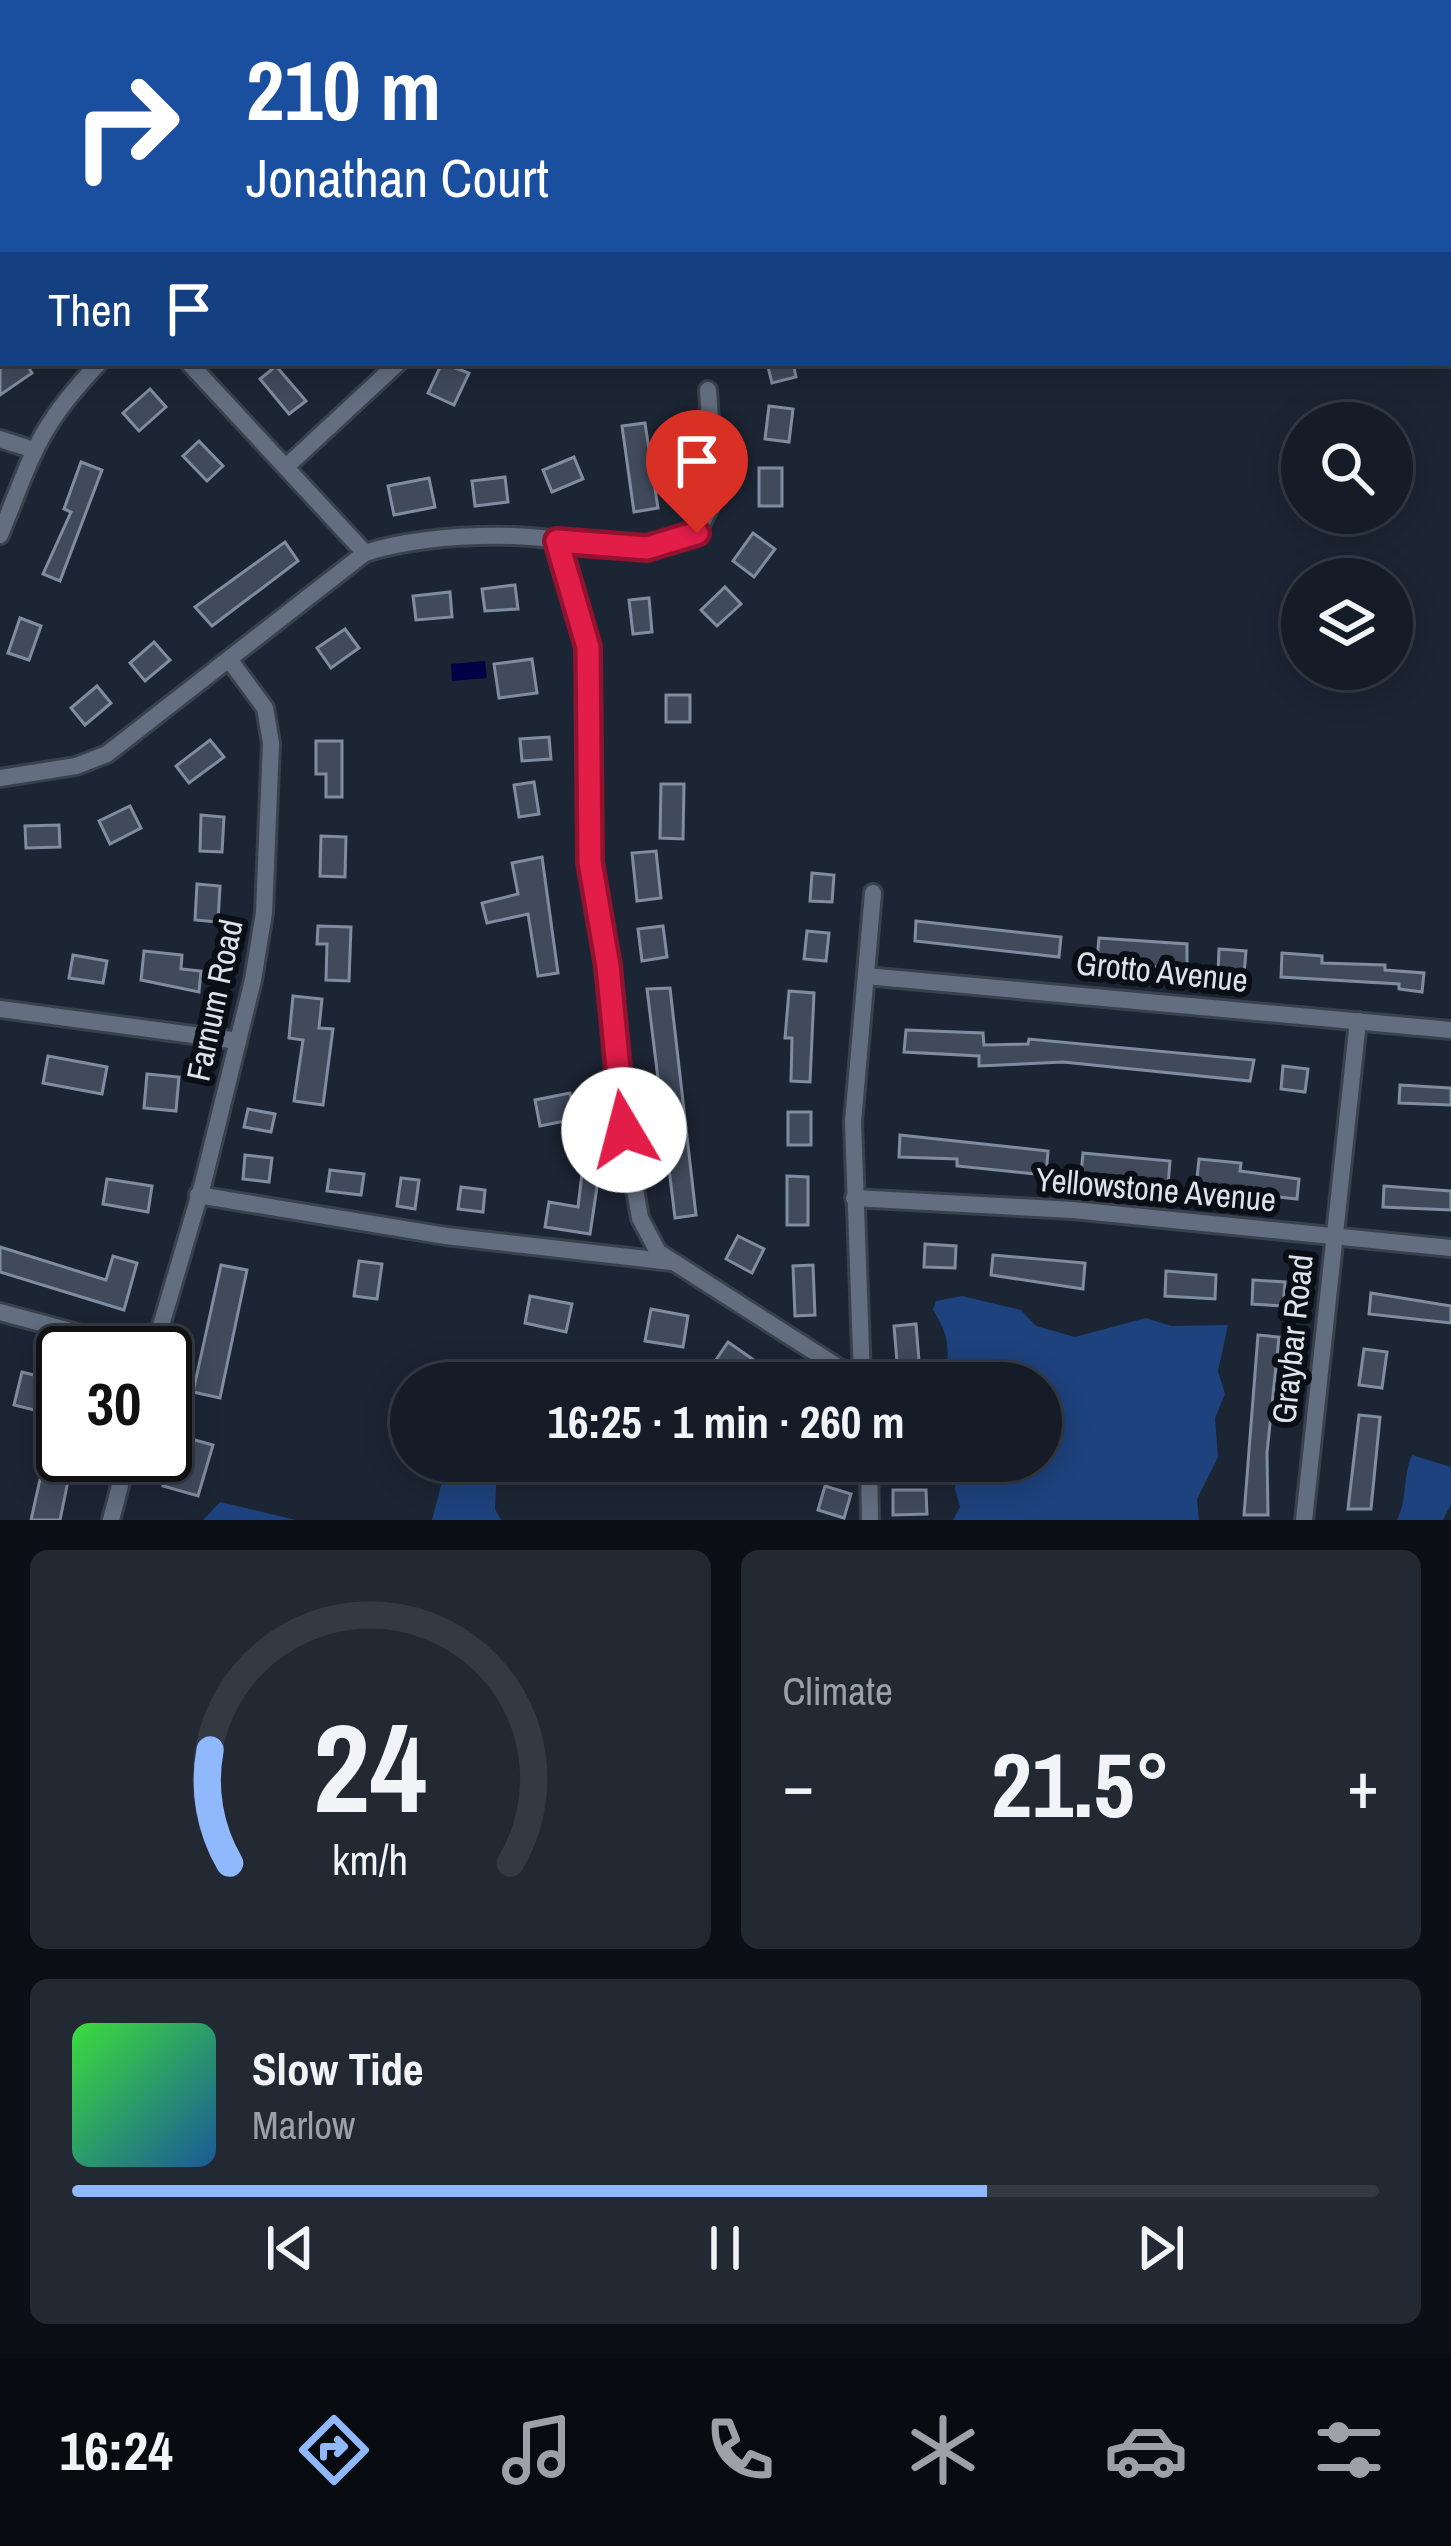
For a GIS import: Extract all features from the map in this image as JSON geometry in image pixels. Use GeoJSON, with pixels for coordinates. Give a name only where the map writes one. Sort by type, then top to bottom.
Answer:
{"type":"FeatureCollection","features":[{"type":"Feature","properties":{"kind":"street"},"geometry":{"type":"LineString","coordinates":[[0,535],[31,449],[49,418],[96,366]]}},
{"type":"Feature","properties":{"kind":"street"},"geometry":{"type":"LineString","coordinates":[[192,366],[365,554]]}},
{"type":"Feature","properties":{"kind":"street"},"geometry":{"type":"LineString","coordinates":[[287,466],[395,366]]}},
{"type":"Feature","properties":{"kind":"street"},"geometry":{"type":"LineString","coordinates":[[0,778],[76,766],[107,754],[365,554],[398,542],[445,538],[647,548],[697,533],[715,496],[708,390]]}},
{"type":"Feature","properties":{"kind":"street"},"geometry":{"type":"LineString","coordinates":[[0,439],[31,449]]}},
{"type":"Feature","properties":{"kind":"street"},"geometry":{"type":"LineString","coordinates":[[557,541],[588,647],[590,862],[608,966],[617,1088],[640,1218],[658,1252],[832,1362]]}},
{"type":"Feature","properties":{"kind":"street","name":"Farnum Road"},"geometry":{"type":"LineString","coordinates":[[160,1326],[238,1041],[264,913],[271,743],[266,708],[231,662]]}},
{"type":"Feature","properties":{"kind":"street"},"geometry":{"type":"LineString","coordinates":[[861,1362],[853,1122],[873,893]]}},
{"type":"Feature","properties":{"kind":"street","name":"Grotto Avenue"},"geometry":{"type":"LineString","coordinates":[[866,976],[1451,1030]]}},
{"type":"Feature","properties":{"kind":"street"},"geometry":{"type":"LineString","coordinates":[[0,1010],[238,1041]]}},
{"type":"Feature","properties":{"kind":"street","name":"Graybar Road"},"geometry":{"type":"LineString","coordinates":[[1304,1520],[1358,1021]]}},
{"type":"Feature","properties":{"kind":"street"},"geometry":{"type":"LineString","coordinates":[[198,1195],[446,1236],[677,1263]]}},
{"type":"Feature","properties":{"kind":"street","name":"Yellowstone Avenue"},"geometry":{"type":"LineString","coordinates":[[854,1198],[1073,1210],[1451,1248]]}},
{"type":"Feature","properties":{"kind":"street"},"geometry":{"type":"LineString","coordinates":[[0,1312],[52,1326]]}},
{"type":"Feature","properties":{"kind":"street"},"geometry":{"type":"LineString","coordinates":[[111,1520],[121,1482]]}},
{"type":"Feature","properties":{"kind":"street"},"geometry":{"type":"LineString","coordinates":[[869,1482],[870,1520]]}},
{"type":"Feature","properties":{"kind":"shaded area"},"geometry":{"type":"Polygon","coordinates":[[[485,661],[487,678],[452,681],[451,664],[485,661]]]}},
{"type":"Feature","properties":{"kind":"shaded area"},"geometry":{"type":"Polygon","coordinates":[[[962,1296],[1021,1310],[1036,1326],[1075,1337],[1146,1318],[1171,1326],[1228,1325],[1218,1371],[1225,1394],[1215,1418],[1218,1457],[1197,1499],[1199,1520],[953,1520],[960,1507],[956,1482],[1062,1482],[1062,1362],[947,1362],[943,1328],[933,1310],[936,1301],[962,1296]]]}},
{"type":"Feature","properties":{"kind":"shaded area"},"geometry":{"type":"Polygon","coordinates":[[[1412,1455],[1451,1467],[1451,1504],[1443,1520],[1397,1520],[1412,1455]]]}},
{"type":"Feature","properties":{"kind":"shaded area"},"geometry":{"type":"Polygon","coordinates":[[[442,1482],[496,1482],[495,1509],[501,1520],[432,1520],[442,1482]]]}},
{"type":"Feature","properties":{"kind":"shaded area"},"geometry":{"type":"Polygon","coordinates":[[[220,1502],[296,1520],[203,1520],[220,1502]]]}},
{"type":"Feature","properties":{"kind":"building"},"geometry":{"type":"Polygon","coordinates":[[[0,366],[28,366],[32,373],[0,395],[0,366]]]}},
{"type":"Feature","properties":{"kind":"building"},"geometry":{"type":"Polygon","coordinates":[[[276,366],[306,401],[289,414],[260,379],[276,366]]]}},
{"type":"Feature","properties":{"kind":"building"},"geometry":{"type":"Polygon","coordinates":[[[441,366],[469,373],[454,405],[428,393],[441,366]]]}},
{"type":"Feature","properties":{"kind":"building"},"geometry":{"type":"Polygon","coordinates":[[[768,366],[794,366],[796,377],[772,383],[768,366]]]}},
{"type":"Feature","properties":{"kind":"building"},"geometry":{"type":"Polygon","coordinates":[[[150,389],[166,407],[139,431],[123,413],[150,389]]]}},
{"type":"Feature","properties":{"kind":"building"},"geometry":{"type":"Polygon","coordinates":[[[769,406],[793,409],[789,442],[765,439],[769,406]]]}},
{"type":"Feature","properties":{"kind":"building"},"geometry":{"type":"Polygon","coordinates":[[[645,423],[658,508],[634,512],[622,426],[645,423]]]}},
{"type":"Feature","properties":{"kind":"building"},"geometry":{"type":"Polygon","coordinates":[[[199,441],[223,466],[207,481],[183,456],[199,441]]]}},
{"type":"Feature","properties":{"kind":"building"},"geometry":{"type":"Polygon","coordinates":[[[574,457],[583,479],[552,492],[543,470],[574,457]]]}},
{"type":"Feature","properties":{"kind":"building"},"geometry":{"type":"Polygon","coordinates":[[[81,462],[102,470],[60,581],[43,574],[71,512],[64,509],[81,462]]]}},
{"type":"Feature","properties":{"kind":"building"},"geometry":{"type":"Polygon","coordinates":[[[759,468],[782,468],[782,506],[759,506],[759,468]]]}},
{"type":"Feature","properties":{"kind":"building"},"geometry":{"type":"Polygon","coordinates":[[[505,477],[508,502],[475,506],[472,481],[505,477]]]}},
{"type":"Feature","properties":{"kind":"building"},"geometry":{"type":"Polygon","coordinates":[[[429,478],[435,507],[394,515],[388,486],[429,478]]]}},
{"type":"Feature","properties":{"kind":"building"},"geometry":{"type":"Polygon","coordinates":[[[753,533],[775,549],[754,577],[733,561],[753,533]]]}},
{"type":"Feature","properties":{"kind":"building"},"geometry":{"type":"Polygon","coordinates":[[[285,542],[298,561],[212,626],[195,607],[285,542]]]}},
{"type":"Feature","properties":{"kind":"building"},"geometry":{"type":"Polygon","coordinates":[[[515,585],[518,609],[485,611],[482,589],[515,585]]]}},
{"type":"Feature","properties":{"kind":"building"},"geometry":{"type":"Polygon","coordinates":[[[725,587],[741,604],[717,626],[701,610],[725,587]]]}},
{"type":"Feature","properties":{"kind":"building"},"geometry":{"type":"Polygon","coordinates":[[[450,592],[452,617],[416,620],[413,596],[450,592]]]}},
{"type":"Feature","properties":{"kind":"building"},"geometry":{"type":"Polygon","coordinates":[[[649,598],[652,632],[633,634],[629,600],[649,598]]]}},
{"type":"Feature","properties":{"kind":"building"},"geometry":{"type":"Polygon","coordinates":[[[20,618],[41,626],[29,660],[8,653],[20,618]]]}},
{"type":"Feature","properties":{"kind":"building"},"geometry":{"type":"Polygon","coordinates":[[[345,629],[359,648],[331,668],[317,648],[345,629]]]}},
{"type":"Feature","properties":{"kind":"building"},"geometry":{"type":"Polygon","coordinates":[[[154,642],[170,660],[145,681],[130,663],[154,642]]]}},
{"type":"Feature","properties":{"kind":"building"},"geometry":{"type":"Polygon","coordinates":[[[532,659],[537,693],[499,698],[494,664],[532,659]]]}},
{"type":"Feature","properties":{"kind":"building"},"geometry":{"type":"Polygon","coordinates":[[[97,686],[111,703],[85,725],[71,708],[97,686]]]}},
{"type":"Feature","properties":{"kind":"building"},"geometry":{"type":"Polygon","coordinates":[[[666,695],[690,695],[690,722],[666,722],[666,695]]]}},
{"type":"Feature","properties":{"kind":"building"},"geometry":{"type":"Polygon","coordinates":[[[549,737],[551,759],[522,761],[520,739],[549,737]]]}},
{"type":"Feature","properties":{"kind":"building"},"geometry":{"type":"Polygon","coordinates":[[[210,740],[224,757],[189,783],[176,766],[210,740]]]}},
{"type":"Feature","properties":{"kind":"building"},"geometry":{"type":"Polygon","coordinates":[[[316,741],[342,741],[342,797],[326,797],[326,774],[316,774],[316,741]]]}},
{"type":"Feature","properties":{"kind":"building"},"geometry":{"type":"Polygon","coordinates":[[[534,782],[539,814],[519,817],[514,785],[534,782]]]}},
{"type":"Feature","properties":{"kind":"building"},"geometry":{"type":"Polygon","coordinates":[[[661,784],[684,784],[683,839],[660,838],[661,784]]]}},
{"type":"Feature","properties":{"kind":"building"},"geometry":{"type":"Polygon","coordinates":[[[130,806],[141,828],[110,844],[99,821],[130,806]]]}},
{"type":"Feature","properties":{"kind":"building"},"geometry":{"type":"Polygon","coordinates":[[[201,815],[224,817],[222,852],[200,851],[201,815]]]}},
{"type":"Feature","properties":{"kind":"building"},"geometry":{"type":"Polygon","coordinates":[[[59,825],[60,847],[26,848],[25,826],[59,825]]]}},
{"type":"Feature","properties":{"kind":"building"},"geometry":{"type":"Polygon","coordinates":[[[321,836],[346,837],[345,877],[320,876],[321,836]]]}},
{"type":"Feature","properties":{"kind":"building"},"geometry":{"type":"Polygon","coordinates":[[[656,851],[661,898],[637,901],[632,853],[656,851]]]}},
{"type":"Feature","properties":{"kind":"building"},"geometry":{"type":"Polygon","coordinates":[[[542,857],[558,973],[538,976],[528,914],[487,923],[482,903],[518,894],[512,863],[542,857]]]}},
{"type":"Feature","properties":{"kind":"building"},"geometry":{"type":"Polygon","coordinates":[[[812,873],[834,875],[832,902],[810,901],[812,873]]]}},
{"type":"Feature","properties":{"kind":"building"},"geometry":{"type":"Polygon","coordinates":[[[197,884],[220,886],[218,922],[195,920],[197,884]]]}},
{"type":"Feature","properties":{"kind":"building"},"geometry":{"type":"Polygon","coordinates":[[[916,921],[1061,937],[1059,957],[915,941],[916,921]]]}},
{"type":"Feature","properties":{"kind":"building"},"geometry":{"type":"Polygon","coordinates":[[[318,926],[351,927],[349,981],[326,980],[327,944],[317,944],[318,926]]]}},
{"type":"Feature","properties":{"kind":"building"},"geometry":{"type":"Polygon","coordinates":[[[663,926],[667,957],[642,961],[638,929],[663,926]]]}},
{"type":"Feature","properties":{"kind":"building"},"geometry":{"type":"Polygon","coordinates":[[[807,931],[829,933],[826,961],[804,959],[807,931]]]}},
{"type":"Feature","properties":{"kind":"building"},"geometry":{"type":"Polygon","coordinates":[[[1099,938],[1187,944],[1187,971],[1097,960],[1099,938]]]}},
{"type":"Feature","properties":{"kind":"building"},"geometry":{"type":"Polygon","coordinates":[[[1219,949],[1246,951],[1244,975],[1218,973],[1219,949]]]}},
{"type":"Feature","properties":{"kind":"building"},"geometry":{"type":"Polygon","coordinates":[[[144,951],[182,955],[181,969],[201,971],[199,992],[141,980],[144,951]]]}},
{"type":"Feature","properties":{"kind":"building"},"geometry":{"type":"Polygon","coordinates":[[[1282,953],[1322,956],[1322,963],[1385,965],[1385,970],[1424,973],[1422,992],[1399,989],[1399,984],[1281,977],[1282,953]]]}},
{"type":"Feature","properties":{"kind":"building"},"geometry":{"type":"Polygon","coordinates":[[[73,955],[107,961],[103,983],[69,978],[73,955]]]}},
{"type":"Feature","properties":{"kind":"building"},"geometry":{"type":"Polygon","coordinates":[[[670,988],[696,1215],[675,1218],[647,989],[670,988]]]}},
{"type":"Feature","properties":{"kind":"building"},"geometry":{"type":"Polygon","coordinates":[[[789,991],[814,993],[810,1082],[791,1081],[792,1038],[785,1038],[789,991]]]}},
{"type":"Feature","properties":{"kind":"building"},"geometry":{"type":"Polygon","coordinates":[[[293,996],[322,999],[319,1028],[333,1029],[323,1105],[294,1101],[303,1040],[289,1038],[293,996]]]}},
{"type":"Feature","properties":{"kind":"building"},"geometry":{"type":"Polygon","coordinates":[[[906,1030],[983,1033],[984,1045],[1028,1044],[1029,1039],[1254,1060],[1250,1081],[1063,1062],[979,1066],[979,1056],[904,1052],[906,1030]]]}},
{"type":"Feature","properties":{"kind":"building"},"geometry":{"type":"Polygon","coordinates":[[[48,1056],[107,1067],[102,1094],[43,1083],[48,1056]]]}},
{"type":"Feature","properties":{"kind":"building"},"geometry":{"type":"Polygon","coordinates":[[[1283,1066],[1308,1069],[1305,1092],[1281,1089],[1283,1066]]]}},
{"type":"Feature","properties":{"kind":"building"},"geometry":{"type":"Polygon","coordinates":[[[147,1074],[179,1077],[176,1111],[144,1108],[147,1074]]]}},
{"type":"Feature","properties":{"kind":"building"},"geometry":{"type":"Polygon","coordinates":[[[1400,1085],[1451,1088],[1451,1105],[1399,1103],[1400,1085]]]}},
{"type":"Feature","properties":{"kind":"building"},"geometry":{"type":"Polygon","coordinates":[[[570,1093],[575,1119],[540,1126],[535,1100],[570,1093]]]}},
{"type":"Feature","properties":{"kind":"building"},"geometry":{"type":"Polygon","coordinates":[[[248,1109],[275,1114],[271,1132],[244,1127],[248,1109]]]}},
{"type":"Feature","properties":{"kind":"building"},"geometry":{"type":"Polygon","coordinates":[[[788,1112],[811,1112],[811,1145],[788,1145],[788,1112]]]}},
{"type":"Feature","properties":{"kind":"building"},"geometry":{"type":"Polygon","coordinates":[[[900,1135],[1048,1151],[1046,1175],[957,1166],[957,1159],[899,1157],[900,1135]]]}},
{"type":"Feature","properties":{"kind":"building"},"geometry":{"type":"Polygon","coordinates":[[[1083,1153],[1170,1161],[1168,1185],[1081,1174],[1083,1153]]]}},
{"type":"Feature","properties":{"kind":"building"},"geometry":{"type":"Polygon","coordinates":[[[245,1155],[272,1158],[269,1182],[243,1179],[245,1155]]]}},
{"type":"Feature","properties":{"kind":"building"},"geometry":{"type":"Polygon","coordinates":[[[1199,1159],[1241,1163],[1240,1171],[1299,1179],[1297,1199],[1196,1188],[1199,1159]]]}},
{"type":"Feature","properties":{"kind":"building"},"geometry":{"type":"Polygon","coordinates":[[[583,1165],[600,1167],[590,1234],[545,1227],[549,1202],[578,1207],[583,1165]]]}},
{"type":"Feature","properties":{"kind":"building"},"geometry":{"type":"Polygon","coordinates":[[[330,1170],[364,1174],[361,1195],[327,1191],[330,1170]]]}},
{"type":"Feature","properties":{"kind":"building"},"geometry":{"type":"Polygon","coordinates":[[[787,1176],[808,1177],[808,1225],[787,1225],[787,1176]]]}},
{"type":"Feature","properties":{"kind":"building"},"geometry":{"type":"Polygon","coordinates":[[[401,1178],[419,1180],[415,1209],[397,1206],[401,1178]]]}},
{"type":"Feature","properties":{"kind":"building"},"geometry":{"type":"Polygon","coordinates":[[[107,1179],[152,1186],[148,1212],[103,1204],[107,1179]]]}},
{"type":"Feature","properties":{"kind":"building"},"geometry":{"type":"Polygon","coordinates":[[[1384,1186],[1451,1191],[1451,1210],[1383,1207],[1384,1186]]]}},
{"type":"Feature","properties":{"kind":"building"},"geometry":{"type":"Polygon","coordinates":[[[461,1187],[485,1190],[483,1212],[458,1209],[461,1187]]]}},
{"type":"Feature","properties":{"kind":"building"},"geometry":{"type":"Polygon","coordinates":[[[738,1236],[764,1249],[752,1273],[726,1259],[738,1236]]]}},
{"type":"Feature","properties":{"kind":"building"},"geometry":{"type":"Polygon","coordinates":[[[925,1244],[956,1246],[955,1268],[924,1267],[925,1244]]]}},
{"type":"Feature","properties":{"kind":"building"},"geometry":{"type":"Polygon","coordinates":[[[0,1247],[106,1280],[113,1256],[137,1263],[124,1310],[0,1272],[0,1247]]]}},
{"type":"Feature","properties":{"kind":"building"},"geometry":{"type":"Polygon","coordinates":[[[993,1255],[1085,1263],[1083,1289],[991,1275],[993,1255]]]}},
{"type":"Feature","properties":{"kind":"building"},"geometry":{"type":"Polygon","coordinates":[[[359,1261],[382,1264],[377,1299],[354,1296],[359,1261]]]}},
{"type":"Feature","properties":{"kind":"building"},"geometry":{"type":"Polygon","coordinates":[[[221,1265],[247,1270],[220,1398],[193,1392],[221,1265]]]}},
{"type":"Feature","properties":{"kind":"building"},"geometry":{"type":"Polygon","coordinates":[[[813,1265],[815,1315],[795,1316],[793,1266],[813,1265]]]}},
{"type":"Feature","properties":{"kind":"building"},"geometry":{"type":"Polygon","coordinates":[[[1166,1271],[1216,1275],[1215,1299],[1165,1296],[1166,1271]]]}},
{"type":"Feature","properties":{"kind":"building"},"geometry":{"type":"Polygon","coordinates":[[[1253,1280],[1285,1282],[1283,1306],[1252,1304],[1253,1280]]]}},
{"type":"Feature","properties":{"kind":"building"},"geometry":{"type":"Polygon","coordinates":[[[1371,1293],[1451,1306],[1451,1323],[1369,1314],[1371,1293]]]}},
{"type":"Feature","properties":{"kind":"building"},"geometry":{"type":"Polygon","coordinates":[[[530,1296],[572,1304],[566,1332],[525,1323],[530,1296]]]}},
{"type":"Feature","properties":{"kind":"building"},"geometry":{"type":"Polygon","coordinates":[[[651,1309],[688,1316],[683,1347],[645,1341],[651,1309]]]}},
{"type":"Feature","properties":{"kind":"building"},"geometry":{"type":"Polygon","coordinates":[[[916,1324],[919,1362],[897,1362],[894,1326],[916,1324]]]}},
{"type":"Feature","properties":{"kind":"building"},"geometry":{"type":"Polygon","coordinates":[[[1258,1335],[1279,1337],[1267,1453],[1268,1515],[1244,1515],[1258,1335]]]}},
{"type":"Feature","properties":{"kind":"building"},"geometry":{"type":"Polygon","coordinates":[[[728,1342],[757,1362],[714,1362],[728,1342]]]}},
{"type":"Feature","properties":{"kind":"building"},"geometry":{"type":"Polygon","coordinates":[[[1364,1349],[1387,1352],[1382,1388],[1359,1385],[1364,1349]]]}},
{"type":"Feature","properties":{"kind":"building"},"geometry":{"type":"Polygon","coordinates":[[[22,1372],[36,1376],[36,1410],[14,1405],[22,1372]]]}},
{"type":"Feature","properties":{"kind":"building"},"geometry":{"type":"Polygon","coordinates":[[[1359,1415],[1380,1417],[1371,1509],[1348,1509],[1359,1415]]]}},
{"type":"Feature","properties":{"kind":"building"},"geometry":{"type":"Polygon","coordinates":[[[192,1439],[213,1445],[198,1496],[163,1486],[164,1482],[192,1482],[192,1439]]]}},
{"type":"Feature","properties":{"kind":"building"},"geometry":{"type":"Polygon","coordinates":[[[39,1482],[68,1482],[60,1520],[31,1520],[39,1482]]]}},
{"type":"Feature","properties":{"kind":"building"},"geometry":{"type":"Polygon","coordinates":[[[825,1486],[851,1494],[844,1518],[818,1510],[825,1486]]]}},
{"type":"Feature","properties":{"kind":"building"},"geometry":{"type":"Polygon","coordinates":[[[893,1490],[926,1490],[927,1514],[893,1515],[893,1490]]]}},
{"type":"Feature","properties":{"kind":"route"},"geometry":{"type":"LineString","coordinates":[[624,1130],[608,966],[590,862],[588,647],[557,541],[647,548],[678,543],[697,533]]}}]}
